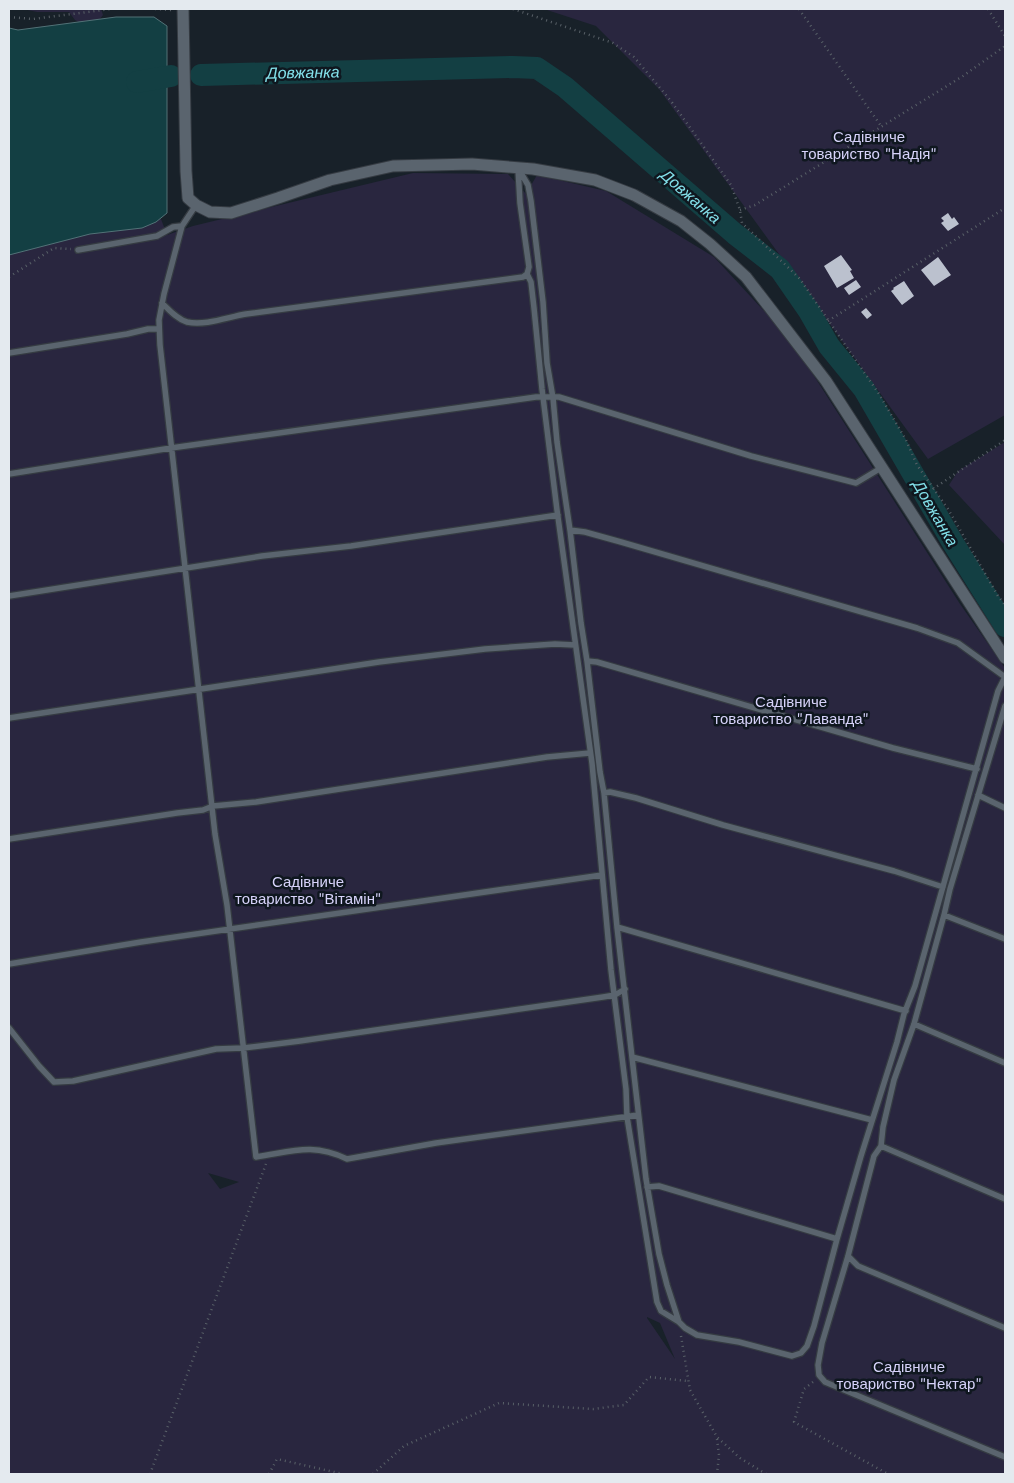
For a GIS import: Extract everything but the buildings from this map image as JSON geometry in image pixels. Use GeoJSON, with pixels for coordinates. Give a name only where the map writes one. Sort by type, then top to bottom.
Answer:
{"type":"FeatureCollection","features":[{"type":"Feature","properties":{"kind":"street"},"geometry":{"type":"LineString","coordinates":[[183,10],[186,171],[188,198],[196,205],[210,212],[231,213],[330,180],[393,166],[472,164],[518,168],[595,180],[634,195],[681,221],[746,276],[826,381],[1005,658]]}},
{"type":"Feature","properties":{"kind":"lane"},"geometry":{"type":"LineString","coordinates":[[518,168],[520,203],[529,267],[528,274],[531,282],[543,398],[590,753],[626,1089],[627,1116],[657,1302],[661,1311],[698,1335],[738,1342],[792,1356],[801,1353],[807,1346],[814,1326],[872,1120],[915,986],[998,691],[1005,677],[958,642],[621,542],[570,530]]}},
{"type":"Feature","properties":{"kind":"lane"},"geometry":{"type":"LineString","coordinates":[[518,168],[528,185],[531,201],[543,302],[547,363],[604,793],[617,927],[647,1187],[659,1254],[679,1322]]}},
{"type":"Feature","properties":{"kind":"lane"},"geometry":{"type":"LineString","coordinates":[[196,205],[182,226],[162,303],[159,329],[199,689],[256,1157],[293,1150],[317,1149],[334,1153],[347,1159],[436,1143],[638,1115]]}},
{"type":"Feature","properties":{"kind":"lane"},"geometry":{"type":"LineString","coordinates":[[78,250],[157,236],[173,227],[182,226]]}},
{"type":"Feature","properties":{"kind":"lane"},"geometry":{"type":"LineString","coordinates":[[162,303],[174,315],[186,322],[201,323],[246,314],[522,277],[528,274]]}},
{"type":"Feature","properties":{"kind":"lane"},"geometry":{"type":"LineString","coordinates":[[9,352],[127,334],[148,329],[159,329]]}},
{"type":"Feature","properties":{"kind":"lane"},"geometry":{"type":"LineString","coordinates":[[9,474],[171,448],[507,401],[543,398],[559,398],[751,456],[856,483],[881,468]]}},
{"type":"Feature","properties":{"kind":"lane"},"geometry":{"type":"LineString","coordinates":[[9,596],[262,556],[351,546],[558,515]]}},
{"type":"Feature","properties":{"kind":"lane"},"geometry":{"type":"LineString","coordinates":[[9,718],[199,689],[211,689],[379,662],[485,649],[555,644],[575,645]]}},
{"type":"Feature","properties":{"kind":"lane"},"geometry":{"type":"LineString","coordinates":[[588,662],[597,662],[893,748],[977,769]]}},
{"type":"Feature","properties":{"kind":"lane"},"geometry":{"type":"LineString","coordinates":[[1005,706],[950,889],[914,1024],[894,1080],[880,1146],[874,1156],[848,1256],[822,1343],[818,1365],[819,1375],[825,1382],[1005,1457]]}},
{"type":"Feature","properties":{"kind":"lane"},"geometry":{"type":"LineString","coordinates":[[9,839],[177,812],[203,810],[213,806],[256,802],[547,757],[590,753]]}},
{"type":"Feature","properties":{"kind":"lane"},"geometry":{"type":"LineString","coordinates":[[604,793],[610,792],[636,798],[723,825],[894,871],[943,887]]}},
{"type":"Feature","properties":{"kind":"lane"},"geometry":{"type":"LineString","coordinates":[[978,795],[1005,808]]}},
{"type":"Feature","properties":{"kind":"lane"},"geometry":{"type":"LineString","coordinates":[[9,964],[132,943],[602,875]]}},
{"type":"Feature","properties":{"kind":"lane"},"geometry":{"type":"LineString","coordinates":[[944,914],[1005,939]]}},
{"type":"Feature","properties":{"kind":"lane"},"geometry":{"type":"LineString","coordinates":[[617,927],[906,1011]]}},
{"type":"Feature","properties":{"kind":"lane"},"geometry":{"type":"LineString","coordinates":[[9,1028],[54,1082],[73,1081],[216,1050],[243,1048],[615,995],[625,989]]}},
{"type":"Feature","properties":{"kind":"lane"},"geometry":{"type":"LineString","coordinates":[[914,1024],[1005,1063]]}},
{"type":"Feature","properties":{"kind":"lane"},"geometry":{"type":"LineString","coordinates":[[632,1057],[872,1120]]}},
{"type":"Feature","properties":{"kind":"lane"},"geometry":{"type":"LineString","coordinates":[[880,1146],[1005,1199]]}},
{"type":"Feature","properties":{"kind":"lane"},"geometry":{"type":"LineString","coordinates":[[647,1187],[659,1186],[837,1239]]}},
{"type":"Feature","properties":{"kind":"lane"},"geometry":{"type":"LineString","coordinates":[[848,1256],[858,1266],[1005,1328]]}},
{"type":"Feature","properties":{"kind":"path"},"geometry":{"type":"LineString","coordinates":[[9,17],[33,19],[111,9]]}},
{"type":"Feature","properties":{"kind":"path"},"geometry":{"type":"LineString","coordinates":[[155,9],[183,10]]}},
{"type":"Feature","properties":{"kind":"path"},"geometry":{"type":"LineString","coordinates":[[513,9],[613,43],[634,57],[671,101],[731,185],[740,210],[742,222],[800,279],[879,394],[906,440],[917,464],[948,509],[1005,605]]}},
{"type":"Feature","properties":{"kind":"path"},"geometry":{"type":"LineString","coordinates":[[799,9],[881,126]]}},
{"type":"Feature","properties":{"kind":"path"},"geometry":{"type":"LineString","coordinates":[[988,9],[1005,36]]}},
{"type":"Feature","properties":{"kind":"path"},"geometry":{"type":"LineString","coordinates":[[740,210],[755,205],[963,76],[1005,46]]}},
{"type":"Feature","properties":{"kind":"path"},"geometry":{"type":"LineString","coordinates":[[828,321],[1005,208]]}},
{"type":"Feature","properties":{"kind":"path"},"geometry":{"type":"LineString","coordinates":[[9,277],[54,248],[78,250]]}},
{"type":"Feature","properties":{"kind":"path"},"geometry":{"type":"LineString","coordinates":[[934,489],[1005,440]]}},
{"type":"Feature","properties":{"kind":"path"},"geometry":{"type":"LineString","coordinates":[[150,1474],[269,1155]]}},
{"type":"Feature","properties":{"kind":"path"},"geometry":{"type":"LineString","coordinates":[[679,1322],[690,1390],[717,1437],[740,1458],[766,1474]]}},
{"type":"Feature","properties":{"kind":"path"},"geometry":{"type":"LineString","coordinates":[[373,1474],[404,1446],[499,1403],[593,1409],[624,1406],[649,1376],[688,1381]]}},
{"type":"Feature","properties":{"kind":"path"},"geometry":{"type":"LineString","coordinates":[[822,1378],[811,1382],[804,1389],[794,1422],[888,1474]]}},
{"type":"Feature","properties":{"kind":"path"},"geometry":{"type":"LineString","coordinates":[[717,1437],[719,1455],[717,1474]]}},
{"type":"Feature","properties":{"kind":"path"},"geometry":{"type":"LineString","coordinates":[[268,1474],[277,1459],[343,1474]]}},
{"type":"Feature","properties":{"kind":"green space"},"geometry":{"type":"Polygon","coordinates":[[[23,9],[101,9],[103,15],[98,21],[84,25],[75,20],[69,12],[37,12],[23,9]]]}},
{"type":"Feature","properties":{"kind":"green space","name":"Садівниче товариство \"Надія\""},"geometry":{"type":"Polygon","coordinates":[[[544,9],[1005,9],[1005,415],[928,459],[659,89],[596,26],[544,9]]]}},
{"type":"Feature","properties":{"kind":"green space"},"geometry":{"type":"Polygon","coordinates":[[[413,173],[508,174],[526,194],[537,175],[606,191],[714,257],[791,340],[960,604],[1005,668],[1005,1474],[9,1474],[9,243],[155,216],[161,219],[167,235],[193,226],[413,173]],[[208,1173],[220,1189],[239,1182],[208,1173]],[[647,1318],[675,1359],[660,1323],[647,1318]]]}},
{"type":"Feature","properties":{"kind":"green space"},"geometry":{"type":"Polygon","coordinates":[[[1005,442],[1005,545],[949,485],[958,471],[1005,442]]]}},
{"type":"Feature","properties":{"kind":"shaded area"},"geometry":{"type":"Polygon","coordinates":[[[116,17],[154,17],[167,26],[167,213],[156,222],[142,228],[90,234],[9,255],[9,28],[18,30],[116,17]]]}},
{"type":"Feature","properties":{"kind":"waterway","name":"Довжанка"},"geometry":{"type":"LineString","coordinates":[[201,75],[513,67],[537,68],[565,87],[735,234],[780,269],[809,311],[829,346],[864,389],[953,543],[1005,626]]}},
{"type":"Feature","properties":{"kind":"waterway","name":"Довжанка"},"geometry":{"type":"LineString","coordinates":[[137,82],[171,76]]}},
{"type":"Feature","properties":{"kind":"park label","name":"Садівниче товариство \"Лаванда\""},"geometry":{"type":"Point","coordinates":[791,710]}},
{"type":"Feature","properties":{"kind":"park label","name":"Садівниче товариство \"Вітамін\""},"geometry":{"type":"Point","coordinates":[308,890]}},
{"type":"Feature","properties":{"kind":"park label","name":"Садівниче товариство \"Нектар\""},"geometry":{"type":"Point","coordinates":[909,1376]}}]}
